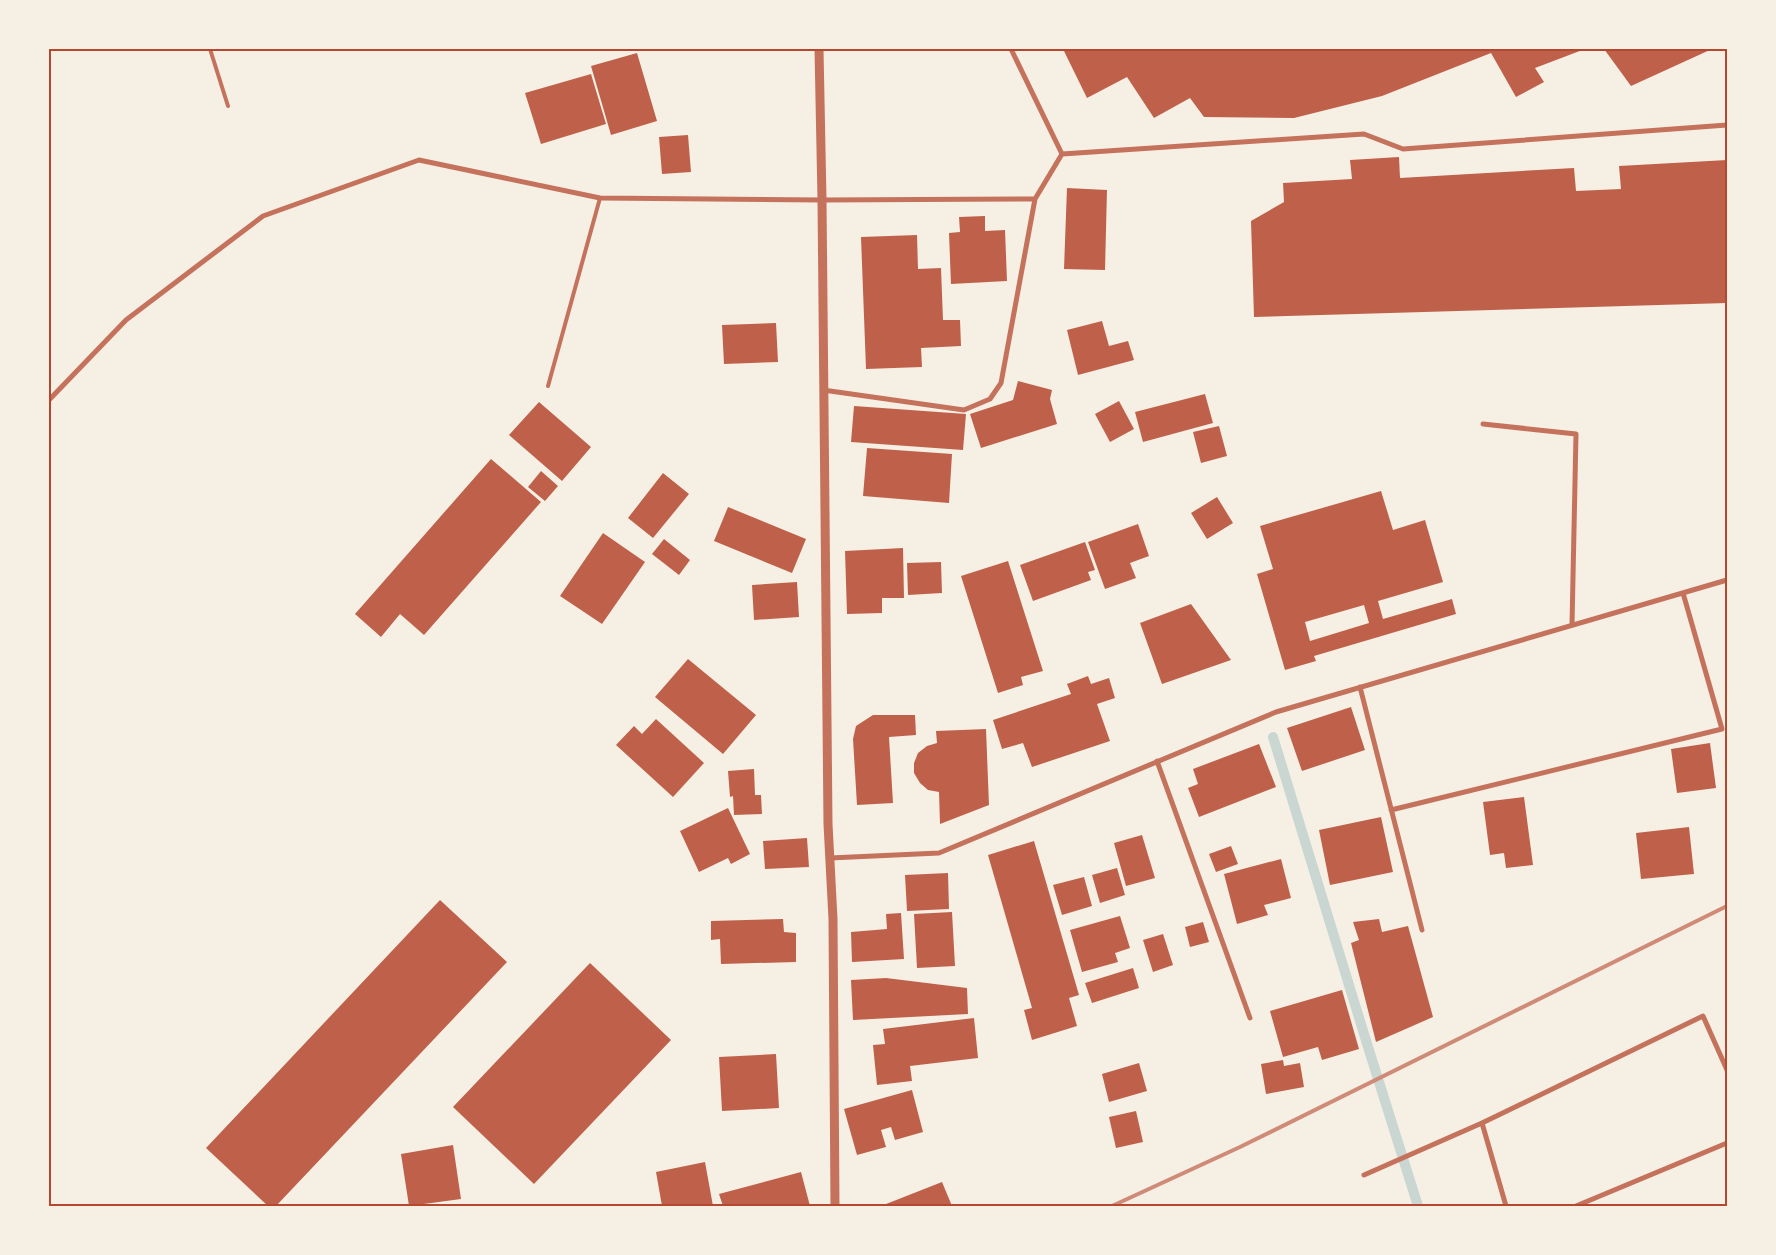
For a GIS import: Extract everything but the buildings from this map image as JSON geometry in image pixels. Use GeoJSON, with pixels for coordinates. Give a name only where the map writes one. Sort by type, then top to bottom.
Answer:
{"type":"FeatureCollection","features":[{"type":"Feature","properties":{"kind":"street"},"geometry":{"type":"LineString","coordinates":[[819,49],[828,824],[833,919],[835,1206]]}},
{"type":"Feature","properties":{"kind":"street"},"geometry":{"type":"LineString","coordinates":[[1011,49],[1062,154]]}},
{"type":"Feature","properties":{"kind":"street"},"geometry":{"type":"LineString","coordinates":[[1062,154],[1364,134],[1403,148],[1727,124]]}},
{"type":"Feature","properties":{"kind":"street"},"geometry":{"type":"LineString","coordinates":[[823,390],[964,410],[990,399],[1001,383],[1035,199],[1062,154]]}},
{"type":"Feature","properties":{"kind":"street"},"geometry":{"type":"LineString","coordinates":[[49,400],[126,320],[263,216],[419,160],[600,198],[1035,199]]}},
{"type":"Feature","properties":{"kind":"street"},"geometry":{"type":"LineString","coordinates":[[1483,424],[1576,434],[1572,625]]}},
{"type":"Feature","properties":{"kind":"street"},"geometry":{"type":"LineString","coordinates":[[830,858],[939,853],[1276,712],[1727,580]]}},
{"type":"Feature","properties":{"kind":"street"},"geometry":{"type":"LineString","coordinates":[[1391,810],[1722,729],[1683,593]]}},
{"type":"Feature","properties":{"kind":"street"},"geometry":{"type":"LineString","coordinates":[[1360,687],[1422,930]]}},
{"type":"Feature","properties":{"kind":"street"},"geometry":{"type":"LineString","coordinates":[[1158,761],[1250,1018]]}},
{"type":"Feature","properties":{"kind":"street"},"geometry":{"type":"LineString","coordinates":[[1364,1175],[1482,1123],[1703,1016],[1727,1070]]}},
{"type":"Feature","properties":{"kind":"street"},"geometry":{"type":"LineString","coordinates":[[1482,1123],[1506,1206]]}},
{"type":"Feature","properties":{"kind":"street"},"geometry":{"type":"LineString","coordinates":[[1576,1206],[1727,1143]]}},
{"type":"Feature","properties":{"kind":"lane"},"geometry":{"type":"LineString","coordinates":[[210,49],[228,106]]}},
{"type":"Feature","properties":{"kind":"lane"},"geometry":{"type":"LineString","coordinates":[[548,386],[600,198]]}},
{"type":"Feature","properties":{"kind":"waterway"},"geometry":{"type":"LineString","coordinates":[[1273,737],[1418,1206]]}},
{"type":"Feature","properties":{"kind":"railway"},"geometry":{"type":"LineString","coordinates":[[1112,1206],[1240,1147],[1727,906]]}}]}
